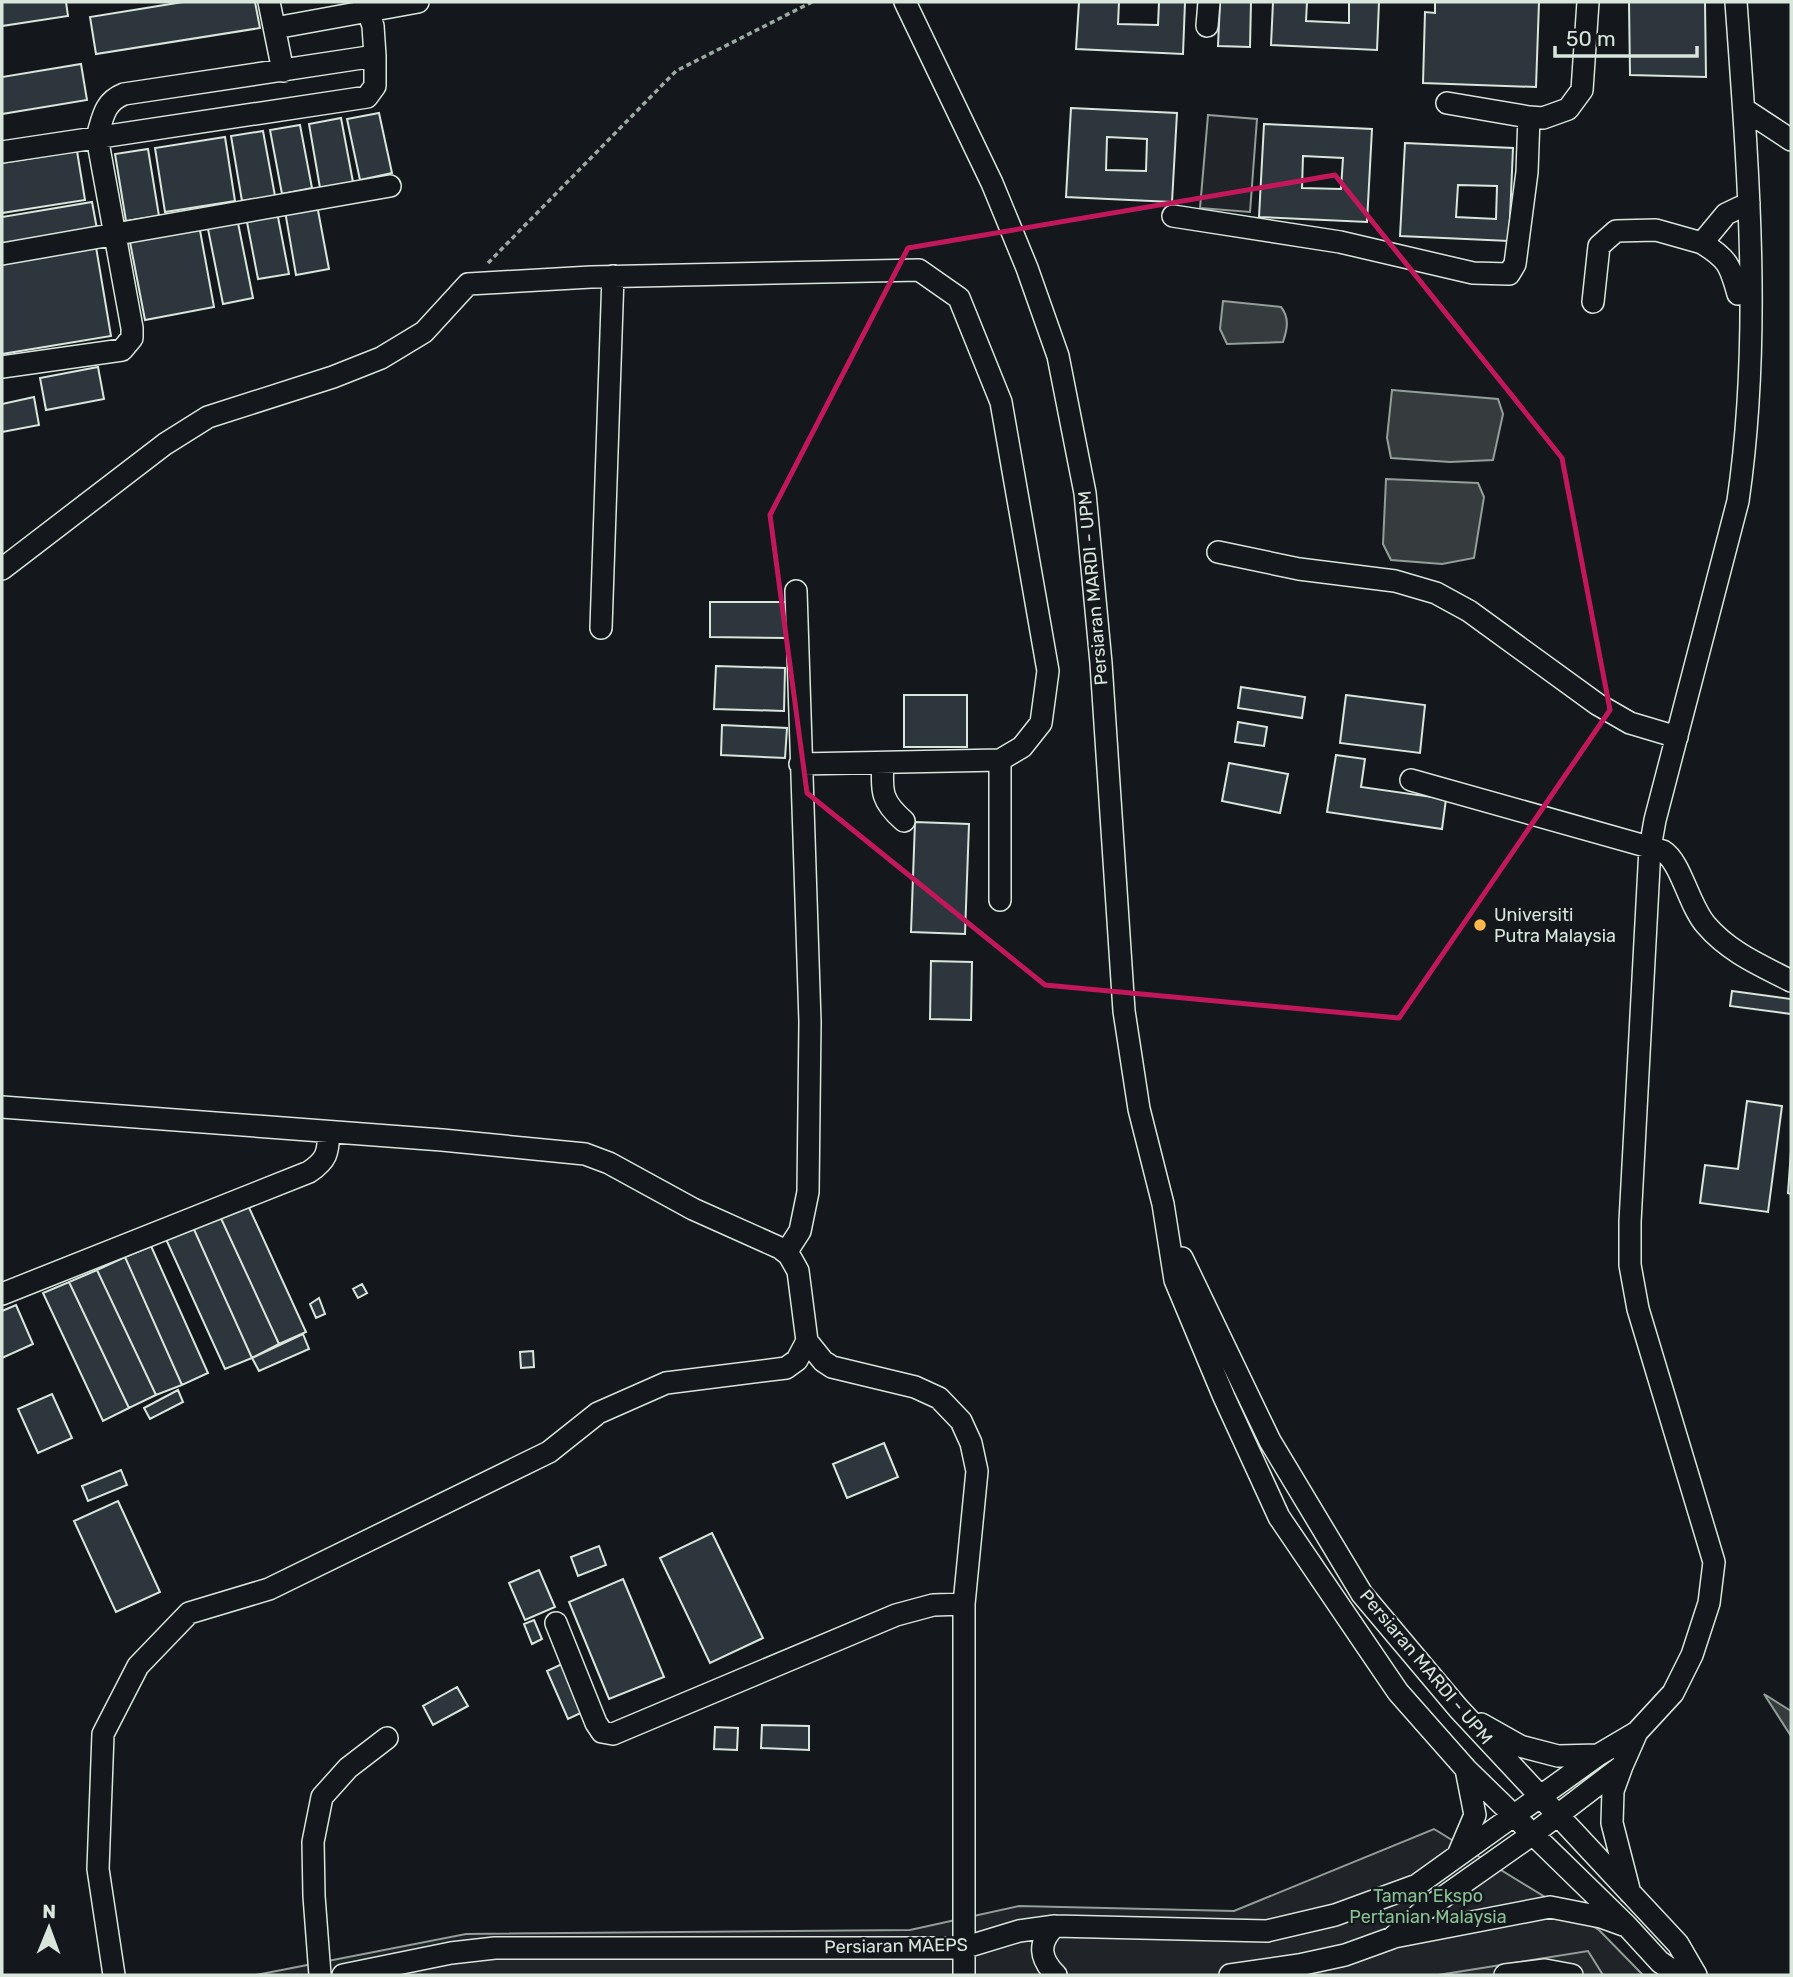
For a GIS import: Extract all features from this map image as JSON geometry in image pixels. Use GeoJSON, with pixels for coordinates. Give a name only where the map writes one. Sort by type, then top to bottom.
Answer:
{"type":"FeatureCollection","features":[{"type":"Feature","properties":{"kind":"street"},"geometry":{"type":"LineString","coordinates":[[269,2],[283,71]]}},
{"type":"Feature","properties":{"kind":"street"},"geometry":{"type":"LineString","coordinates":[[275,28],[367,7],[418,2]]}},
{"type":"Feature","properties":{"kind":"street","name":"Persiaran MARDI - UPM"},"geometry":{"type":"LineString","coordinates":[[905,2],[992,183],[1027,268],[1058,356],[1085,494],[1102,677],[1124,1011],[1139,1110],[1163,1204],[1187,1272],[1270,1441],[1362,1594],[1458,1708],[1678,1944],[1696,1975]]}},
{"type":"Feature","properties":{"kind":"street"},"geometry":{"type":"LineString","coordinates":[[1207,26],[1209,2]]}},
{"type":"Feature","properties":{"kind":"street"},"geometry":{"type":"LineString","coordinates":[[1447,103],[1543,118],[1568,109],[1582,90],[1588,2]]}},
{"type":"Feature","properties":{"kind":"street"},"geometry":{"type":"LineString","coordinates":[[1630,1894],[1612,1823],[1613,1791],[1637,1732],[1673,1693],[1692,1655],[1709,1603],[1714,1562],[1637,1309],[1630,1265],[1630,1222],[1650,848],[1738,501],[1742,475],[1750,369],[1749,203],[1736,2]]}},
{"type":"Feature","properties":{"kind":"street"},"geometry":{"type":"LineString","coordinates":[[2,152],[368,97],[375,86],[376,56],[367,7]]}},
{"type":"Feature","properties":{"kind":"street"},"geometry":{"type":"LineString","coordinates":[[2,368],[122,350],[132,338],[97,137],[105,112],[113,99],[124,94],[376,56]]}},
{"type":"Feature","properties":{"kind":"street"},"geometry":{"type":"LineString","coordinates":[[254,113],[256,75]]}},
{"type":"Feature","properties":{"kind":"street"},"geometry":{"type":"LineString","coordinates":[[1744,109],[1791,140]]}},
{"type":"Feature","properties":{"kind":"street"},"geometry":{"type":"LineString","coordinates":[[1173,216],[1340,242],[1472,274],[1509,274],[1515,264],[1525,185],[1529,117]]}},
{"type":"Feature","properties":{"kind":"street"},"geometry":{"type":"LineString","coordinates":[[2,254],[390,186]]}},
{"type":"Feature","properties":{"kind":"street"},"geometry":{"type":"LineString","coordinates":[[1702,243],[1726,214],[1749,203]]}},
{"type":"Feature","properties":{"kind":"street"},"geometry":{"type":"LineString","coordinates":[[1594,302],[1599,246],[1616,231],[1656,230],[1702,243],[1722,255],[1738,294]]}},
{"type":"Feature","properties":{"kind":"street"},"geometry":{"type":"LineString","coordinates":[[2,569],[165,444],[208,417],[332,377],[381,358],[424,332],[468,284],[613,276],[919,270],[958,298],[1001,402],[1048,671],[1041,723],[1023,747],[1000,760],[800,764]]}},
{"type":"Feature","properties":{"kind":"street"},"geometry":{"type":"LineString","coordinates":[[601,628],[613,276]]}},
{"type":"Feature","properties":{"kind":"street"},"geometry":{"type":"LineString","coordinates":[[1217,552],[1298,569],[1395,581],[1436,593],[1469,611],[1597,704],[1630,723],[1677,737]]}},
{"type":"Feature","properties":{"kind":"street"},"geometry":{"type":"LineString","coordinates":[[796,591],[810,1022],[808,1192],[793,1242],[807,1341],[823,1361],[832,1367],[915,1387],[939,1398],[961,1421],[971,1443],[977,1471],[964,1604],[964,1975]]}},
{"type":"Feature","properties":{"kind":"street"},"geometry":{"type":"LineString","coordinates":[[1000,760],[1000,900]]}},
{"type":"Feature","properties":{"kind":"street"},"geometry":{"type":"LineString","coordinates":[[883,764],[882,781],[887,807],[904,821]]}},
{"type":"Feature","properties":{"kind":"street"},"geometry":{"type":"LineString","coordinates":[[1411,780],[1669,855],[1688,896],[1705,924],[1736,953],[1791,981]]}},
{"type":"Feature","properties":{"kind":"street"},"geometry":{"type":"LineString","coordinates":[[2,1107],[585,1154],[609,1163],[693,1209],[780,1248],[793,1242]]}},
{"type":"Feature","properties":{"kind":"street"},"geometry":{"type":"LineString","coordinates":[[2,1294],[309,1172],[323,1163],[329,1147],[329,1132]]}},
{"type":"Feature","properties":{"kind":"street","name":"Persiaran MARDI - UPM"},"geometry":{"type":"LineString","coordinates":[[1163,1204],[1175,1280],[1224,1397],[1279,1517],[1398,1692],[1466,1769],[1516,1815],[1660,1962],[1679,1975]]}},
{"type":"Feature","properties":{"kind":"street"},"geometry":{"type":"LineString","coordinates":[[114,1975],[98,1869],[103,1734],[138,1666],[189,1613],[269,1589],[549,1452],[598,1413],[666,1383],[786,1368],[797,1360],[807,1341]]}},
{"type":"Feature","properties":{"kind":"street"},"geometry":{"type":"LineString","coordinates":[[556,1623],[596,1723],[602,1732],[613,1734],[896,1615],[933,1605],[964,1604]]}},
{"type":"Feature","properties":{"kind":"street"},"geometry":{"type":"LineString","coordinates":[[1458,1708],[1493,1732],[1520,1746],[1558,1756],[1598,1755]]}},
{"type":"Feature","properties":{"kind":"street","name":"Persiaran MAEPS"},"geometry":{"type":"LineString","coordinates":[[343,1975],[452,1953],[495,1948],[963,1948],[1018,1931],[1055,1926],[1267,1931],[1335,1915],[1417,1885],[1516,1815],[1538,1796],[1637,1732]]}},
{"type":"Feature","properties":{"kind":"street"},"geometry":{"type":"LineString","coordinates":[[320,1975],[313,1842],[322,1797],[348,1768],[387,1738]]}},
{"type":"Feature","properties":{"kind":"street"},"geometry":{"type":"LineString","coordinates":[[1392,1938],[1422,1912],[1533,1834],[1622,1766]]}},
{"type":"Feature","properties":{"kind":"street"},"geometry":{"type":"LineString","coordinates":[[1458,1856],[1475,1815],[1466,1769]]}},
{"type":"Feature","properties":{"kind":"street"},"geometry":{"type":"LineString","coordinates":[[1230,1975],[1299,1965],[1345,1955],[1392,1938],[1550,1907],[1601,1917],[1627,1926]]}},
{"type":"Feature","properties":{"kind":"street"},"geometry":{"type":"LineString","coordinates":[[1055,1926],[1046,1934],[1042,1954],[1056,1975]]}},
{"type":"Feature","properties":{"kind":"street"},"geometry":{"type":"LineString","coordinates":[[1505,1975],[1545,1970],[1572,1975]]}},
{"type":"Feature","properties":{"kind":"path"},"geometry":{"type":"LineString","coordinates":[[468,284],[676,71],[812,2]]}},
{"type":"Feature","properties":{"kind":"highlighted area"},"geometry":{"type":"Polygon","coordinates":[[[1335,175],[1562,458],[1610,710],[1399,1018],[1045,985],[807,793],[770,515],[908,248],[1335,175]]]}},
{"type":"Feature","properties":{"kind":"green space"},"geometry":{"type":"Polygon","coordinates":[[[1208,115],[1257,119],[1250,212],[1200,208],[1208,115]]]}},
{"type":"Feature","properties":{"kind":"green space","name":"Taman Ekspo Pertanian Malaysia"},"geometry":{"type":"Polygon","coordinates":[[[1434,1829],[1599,1930],[1643,1975],[256,1975],[466,1934],[910,1930],[1019,1906],[1234,1911],[1434,1829]]]}},
{"type":"Feature","properties":{"kind":"shaded area"},"geometry":{"type":"Polygon","coordinates":[[[1223,301],[1281,307],[1287,320],[1283,342],[1227,344],[1220,329],[1223,301]]]}},
{"type":"Feature","properties":{"kind":"shaded area"},"geometry":{"type":"Polygon","coordinates":[[[1392,390],[1498,399],[1503,414],[1493,460],[1450,462],[1391,458],[1387,438],[1392,390]]]}},
{"type":"Feature","properties":{"kind":"shaded area"},"geometry":{"type":"Polygon","coordinates":[[[1386,479],[1478,483],[1484,497],[1474,558],[1442,564],[1391,560],[1383,544],[1386,479]]]}},
{"type":"Feature","properties":{"kind":"shaded area"},"geometry":{"type":"Polygon","coordinates":[[[1764,1694],[1791,1711],[1791,1736],[1764,1694]]]}},
{"type":"Feature","properties":{"kind":"shaded area"},"geometry":{"type":"Polygon","coordinates":[[[1588,1951],[1603,1975],[1438,1975],[1588,1951]]]}},
{"type":"Feature","properties":{"kind":"building"},"geometry":{"type":"Polygon","coordinates":[[[2,2],[66,2],[68,16],[2,26],[2,2]]]}},
{"type":"Feature","properties":{"kind":"building"},"geometry":{"type":"Polygon","coordinates":[[[183,2],[255,2],[260,28],[96,54],[90,17],[183,2]]]}},
{"type":"Feature","properties":{"kind":"building"},"geometry":{"type":"Polygon","coordinates":[[[1079,2],[1119,2],[1118,24],[1158,25],[1159,2],[1185,2],[1183,54],[1076,49],[1079,2]]]}},
{"type":"Feature","properties":{"kind":"building"},"geometry":{"type":"Polygon","coordinates":[[[1220,2],[1251,2],[1250,47],[1218,46],[1220,2]]]}},
{"type":"Feature","properties":{"kind":"building"},"geometry":{"type":"Polygon","coordinates":[[[1273,2],[1307,2],[1306,21],[1349,23],[1349,2],[1379,2],[1377,50],[1271,45],[1273,2]]]}},
{"type":"Feature","properties":{"kind":"building"},"geometry":{"type":"Polygon","coordinates":[[[1435,2],[1539,2],[1536,87],[1423,83],[1425,12],[1435,13],[1435,2]]]}},
{"type":"Feature","properties":{"kind":"building"},"geometry":{"type":"Polygon","coordinates":[[[1629,2],[1705,2],[1706,77],[1630,75],[1629,2]]]}},
{"type":"Feature","properties":{"kind":"building"},"geometry":{"type":"Polygon","coordinates":[[[81,64],[87,100],[2,114],[2,77],[81,64]]]}},
{"type":"Feature","properties":{"kind":"building"},"geometry":{"type":"Polygon","coordinates":[[[1071,108],[1177,113],[1172,202],[1066,197],[1071,108]],[[1107,137],[1106,170],[1146,171],[1147,139],[1107,137]]]}},
{"type":"Feature","properties":{"kind":"building"},"geometry":{"type":"Polygon","coordinates":[[[379,113],[392,173],[360,180],[347,119],[379,113]]]}},
{"type":"Feature","properties":{"kind":"building"},"geometry":{"type":"Polygon","coordinates":[[[341,118],[353,182],[320,188],[309,124],[341,118]]]}},
{"type":"Feature","properties":{"kind":"building"},"geometry":{"type":"Polygon","coordinates":[[[1264,124],[1372,129],[1367,222],[1259,217],[1264,124]],[[1303,156],[1302,188],[1341,189],[1343,158],[1303,156]]]}},
{"type":"Feature","properties":{"kind":"building"},"geometry":{"type":"Polygon","coordinates":[[[300,125],[312,188],[282,194],[270,130],[300,125]]]}},
{"type":"Feature","properties":{"kind":"building"},"geometry":{"type":"Polygon","coordinates":[[[263,131],[275,196],[242,201],[231,136],[263,131]]]}},
{"type":"Feature","properties":{"kind":"building"},"geometry":{"type":"Polygon","coordinates":[[[225,137],[235,201],[165,212],[155,148],[225,137]]]}},
{"type":"Feature","properties":{"kind":"building"},"geometry":{"type":"Polygon","coordinates":[[[1405,143],[1513,148],[1509,241],[1400,236],[1405,143]],[[1458,185],[1456,217],[1496,219],[1497,186],[1458,185]]]}},
{"type":"Feature","properties":{"kind":"building"},"geometry":{"type":"Polygon","coordinates":[[[148,149],[159,216],[126,221],[115,154],[148,149]]]}},
{"type":"Feature","properties":{"kind":"building"},"geometry":{"type":"Polygon","coordinates":[[[77,151],[85,200],[2,213],[2,163],[77,151]]]}},
{"type":"Feature","properties":{"kind":"building"},"geometry":{"type":"Polygon","coordinates":[[[92,202],[97,229],[2,245],[2,217],[92,202]]]}},
{"type":"Feature","properties":{"kind":"building"},"geometry":{"type":"Polygon","coordinates":[[[317,205],[329,269],[296,275],[285,211],[317,205]]]}},
{"type":"Feature","properties":{"kind":"building"},"geometry":{"type":"Polygon","coordinates":[[[277,212],[289,274],[258,279],[246,217],[277,212]]]}},
{"type":"Feature","properties":{"kind":"building"},"geometry":{"type":"Polygon","coordinates":[[[237,218],[253,298],[223,304],[207,224],[237,218]]]}},
{"type":"Feature","properties":{"kind":"building"},"geometry":{"type":"Polygon","coordinates":[[[199,225],[214,307],[145,320],[129,237],[199,225]]]}},
{"type":"Feature","properties":{"kind":"building"},"geometry":{"type":"Polygon","coordinates":[[[95,241],[111,336],[2,354],[2,256],[95,241]]]}},
{"type":"Feature","properties":{"kind":"building"},"geometry":{"type":"Polygon","coordinates":[[[98,367],[104,399],[46,410],[40,378],[98,367]]]}},
{"type":"Feature","properties":{"kind":"building"},"geometry":{"type":"Polygon","coordinates":[[[34,397],[39,425],[2,432],[2,404],[34,397]]]}},
{"type":"Feature","properties":{"kind":"building"},"geometry":{"type":"Polygon","coordinates":[[[710,602],[786,602],[786,638],[710,637],[710,602]]]}},
{"type":"Feature","properties":{"kind":"building"},"geometry":{"type":"Polygon","coordinates":[[[716,666],[785,668],[784,711],[714,709],[716,666]]]}},
{"type":"Feature","properties":{"kind":"building"},"geometry":{"type":"Polygon","coordinates":[[[1241,687],[1305,697],[1302,718],[1238,708],[1241,687]]]}},
{"type":"Feature","properties":{"kind":"building"},"geometry":{"type":"Polygon","coordinates":[[[904,695],[967,695],[967,747],[904,747],[904,695]]]}},
{"type":"Feature","properties":{"kind":"building"},"geometry":{"type":"Polygon","coordinates":[[[1346,695],[1425,705],[1420,753],[1340,743],[1346,695]]]}},
{"type":"Feature","properties":{"kind":"building"},"geometry":{"type":"Polygon","coordinates":[[[1238,722],[1267,727],[1264,746],[1235,742],[1238,722]]]}},
{"type":"Feature","properties":{"kind":"building"},"geometry":{"type":"Polygon","coordinates":[[[722,725],[787,728],[785,758],[721,755],[722,725]]]}},
{"type":"Feature","properties":{"kind":"building"},"geometry":{"type":"Polygon","coordinates":[[[1336,755],[1365,759],[1361,787],[1446,799],[1442,829],[1327,812],[1336,755]]]}},
{"type":"Feature","properties":{"kind":"building"},"geometry":{"type":"Polygon","coordinates":[[[1229,763],[1288,774],[1280,813],[1222,801],[1229,763]]]}},
{"type":"Feature","properties":{"kind":"building"},"geometry":{"type":"Polygon","coordinates":[[[915,822],[969,824],[965,934],[911,932],[915,822]]]}},
{"type":"Feature","properties":{"kind":"building"},"geometry":{"type":"Polygon","coordinates":[[[931,961],[972,962],[971,1020],[930,1019],[931,961]]]}},
{"type":"Feature","properties":{"kind":"building"},"geometry":{"type":"Polygon","coordinates":[[[1732,991],[1791,999],[1791,1014],[1730,1006],[1732,991]]]}},
{"type":"Feature","properties":{"kind":"building"},"geometry":{"type":"Polygon","coordinates":[[[1747,1101],[1782,1106],[1768,1212],[1700,1203],[1705,1165],[1738,1169],[1747,1101]]]}},
{"type":"Feature","properties":{"kind":"building"},"geometry":{"type":"Polygon","coordinates":[[[1791,1151],[1791,1194],[1788,1193],[1791,1151]]]}},
{"type":"Feature","properties":{"kind":"building"},"geometry":{"type":"Polygon","coordinates":[[[246,1201],[306,1332],[279,1344],[219,1214],[246,1201]]]}},
{"type":"Feature","properties":{"kind":"building"},"geometry":{"type":"Polygon","coordinates":[[[219,1214],[279,1344],[252,1358],[192,1225],[219,1214]]]}},
{"type":"Feature","properties":{"kind":"building"},"geometry":{"type":"Polygon","coordinates":[[[192,1225],[252,1358],[225,1369],[165,1237],[192,1225]]]}},
{"type":"Feature","properties":{"kind":"building"},"geometry":{"type":"Polygon","coordinates":[[[151,1246],[208,1373],[182,1385],[125,1257],[151,1246]]]}},
{"type":"Feature","properties":{"kind":"building"},"geometry":{"type":"Polygon","coordinates":[[[125,1257],[182,1385],[156,1395],[97,1270],[125,1257]]]}},
{"type":"Feature","properties":{"kind":"building"},"geometry":{"type":"Polygon","coordinates":[[[97,1270],[156,1395],[129,1408],[69,1282],[97,1270]]]}},
{"type":"Feature","properties":{"kind":"building"},"geometry":{"type":"Polygon","coordinates":[[[69,1282],[129,1408],[103,1421],[43,1293],[69,1282]]]}},
{"type":"Feature","properties":{"kind":"building"},"geometry":{"type":"Polygon","coordinates":[[[362,1284],[367,1293],[358,1298],[353,1289],[362,1284]]]}},
{"type":"Feature","properties":{"kind":"building"},"geometry":{"type":"Polygon","coordinates":[[[319,1298],[325,1314],[316,1318],[310,1304],[319,1298]]]}},
{"type":"Feature","properties":{"kind":"building"},"geometry":{"type":"Polygon","coordinates":[[[16,1305],[33,1344],[2,1358],[2,1311],[16,1305]]]}},
{"type":"Feature","properties":{"kind":"building"},"geometry":{"type":"Polygon","coordinates":[[[303,1334],[309,1349],[259,1371],[252,1358],[303,1334]]]}},
{"type":"Feature","properties":{"kind":"building"},"geometry":{"type":"Polygon","coordinates":[[[533,1351],[534,1367],[521,1368],[520,1352],[533,1351]]]}},
{"type":"Feature","properties":{"kind":"building"},"geometry":{"type":"Polygon","coordinates":[[[178,1390],[183,1402],[150,1419],[144,1408],[178,1390]]]}},
{"type":"Feature","properties":{"kind":"building"},"geometry":{"type":"Polygon","coordinates":[[[52,1394],[72,1438],[38,1453],[18,1409],[52,1394]]]}},
{"type":"Feature","properties":{"kind":"building"},"geometry":{"type":"Polygon","coordinates":[[[884,1443],[898,1477],[847,1498],[833,1464],[884,1443]]]}},
{"type":"Feature","properties":{"kind":"building"},"geometry":{"type":"Polygon","coordinates":[[[121,1470],[127,1485],[88,1501],[82,1486],[121,1470]]]}},
{"type":"Feature","properties":{"kind":"building"},"geometry":{"type":"Polygon","coordinates":[[[118,1501],[160,1592],[116,1612],[74,1521],[118,1501]]]}},
{"type":"Feature","properties":{"kind":"building"},"geometry":{"type":"Polygon","coordinates":[[[712,1533],[763,1638],[710,1663],[660,1558],[712,1533]]]}},
{"type":"Feature","properties":{"kind":"building"},"geometry":{"type":"Polygon","coordinates":[[[599,1546],[606,1565],[578,1576],[571,1557],[599,1546]]]}},
{"type":"Feature","properties":{"kind":"building"},"geometry":{"type":"Polygon","coordinates":[[[539,1570],[555,1607],[525,1620],[509,1583],[539,1570]]]}},
{"type":"Feature","properties":{"kind":"building"},"geometry":{"type":"Polygon","coordinates":[[[623,1579],[664,1677],[609,1699],[569,1602],[623,1579]]]}},
{"type":"Feature","properties":{"kind":"building"},"geometry":{"type":"Polygon","coordinates":[[[534,1620],[542,1639],[532,1644],[524,1624],[534,1620]]]}},
{"type":"Feature","properties":{"kind":"building"},"geometry":{"type":"Polygon","coordinates":[[[564,1663],[585,1711],[568,1719],[547,1671],[564,1663]]]}},
{"type":"Feature","properties":{"kind":"building"},"geometry":{"type":"Polygon","coordinates":[[[457,1687],[468,1706],[433,1725],[423,1706],[457,1687]]]}},
{"type":"Feature","properties":{"kind":"building"},"geometry":{"type":"Polygon","coordinates":[[[762,1725],[809,1726],[809,1750],[761,1748],[762,1725]]]}},
{"type":"Feature","properties":{"kind":"building"},"geometry":{"type":"Polygon","coordinates":[[[715,1727],[738,1728],[737,1750],[714,1749],[715,1727]]]}},
{"type":"Feature","properties":{"kind":"place","name":"Universiti Putra Malaysia"},"geometry":{"type":"Point","coordinates":[1480,925]}}]}
